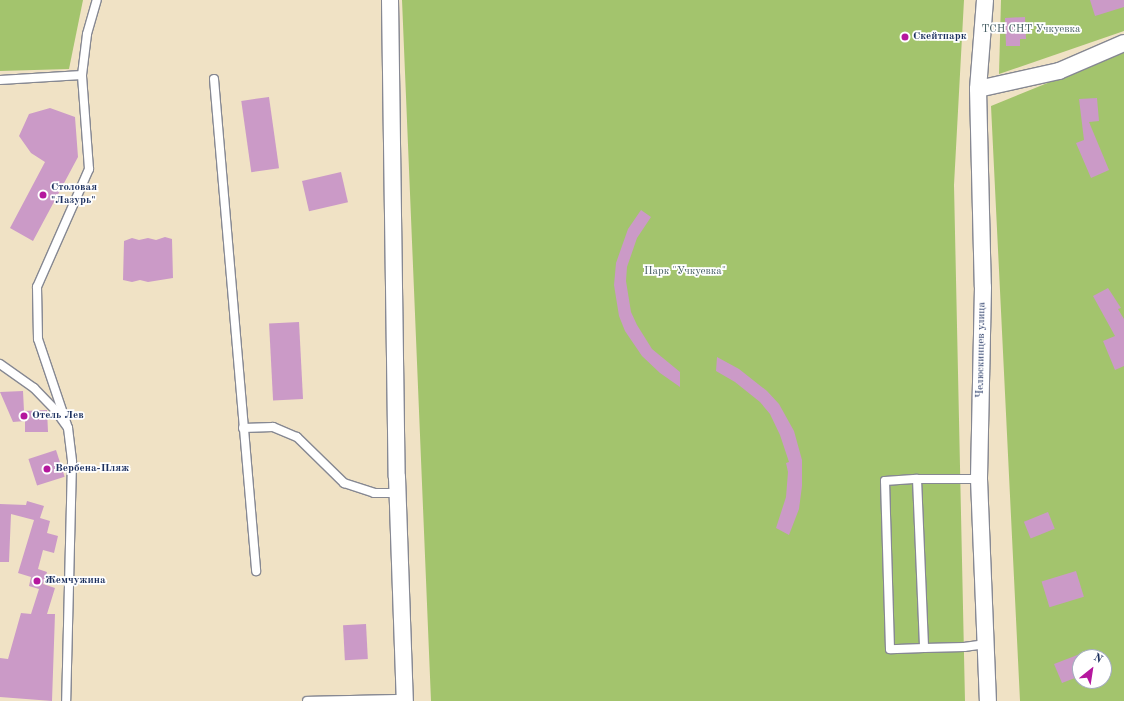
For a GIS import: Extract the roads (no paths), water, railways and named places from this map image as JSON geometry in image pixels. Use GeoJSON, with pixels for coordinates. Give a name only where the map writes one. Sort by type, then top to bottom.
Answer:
{"type":"FeatureCollection","features":[{"type":"Feature","properties":{"kind":"street"},"geometry":{"type":"LineString","coordinates":[[390,0],[397,493],[405,700]]}},
{"type":"Feature","properties":{"kind":"street","name":"Челюскинцев улица"},"geometry":{"type":"LineString","coordinates":[[985,0],[978,89],[983,287],[979,479],[988,701]]}},
{"type":"Feature","properties":{"kind":"street"},"geometry":{"type":"LineString","coordinates":[[978,89],[1059,72],[1124,44]]}},
{"type":"Feature","properties":{"kind":"lane"},"geometry":{"type":"LineString","coordinates":[[66,701],[72,462],[68,428],[38,339],[37,287],[89,169],[82,75],[87,34],[97,0]]}},
{"type":"Feature","properties":{"kind":"lane"},"geometry":{"type":"LineString","coordinates":[[0,80],[82,75]]}},
{"type":"Feature","properties":{"kind":"lane"},"geometry":{"type":"LineString","coordinates":[[214,79],[256,571]]}},
{"type":"Feature","properties":{"kind":"lane"},"geometry":{"type":"LineString","coordinates":[[0,364],[34,388],[55,410],[68,428]]}},
{"type":"Feature","properties":{"kind":"lane"},"geometry":{"type":"LineString","coordinates":[[244,428],[273,427],[297,437],[344,484],[374,494],[397,493]]}},
{"type":"Feature","properties":{"kind":"lane"},"geometry":{"type":"LineString","coordinates":[[979,479],[916,479],[885,481],[890,648],[964,647],[986,644]]}},
{"type":"Feature","properties":{"kind":"lane"},"geometry":{"type":"LineString","coordinates":[[916,479],[924,648]]}},
{"type":"Feature","properties":{"kind":"lane"},"geometry":{"type":"LineString","coordinates":[[307,701],[405,700]]}},
{"type":"Feature","properties":{"kind":"place","name":"Скейтпарк"},"geometry":{"type":"Point","coordinates":[905,37]}},
{"type":"Feature","properties":{"kind":"place","name":"Столовая \"Лазурь\""},"geometry":{"type":"Point","coordinates":[43,195]}},
{"type":"Feature","properties":{"kind":"place","name":"Отель Лев"},"geometry":{"type":"Point","coordinates":[24,416]}},
{"type":"Feature","properties":{"kind":"place","name":"Вербена-Пляж"},"geometry":{"type":"Point","coordinates":[47,469]}},
{"type":"Feature","properties":{"kind":"place","name":"Жемчужина"},"geometry":{"type":"Point","coordinates":[37,581]}},
{"type":"Feature","properties":{"kind":"park label","name":"ТСН СНТ Учкуевка"},"geometry":{"type":"Point","coordinates":[1031,30]}},
{"type":"Feature","properties":{"kind":"park label","name":"Парк \"Учкуевка\""},"geometry":{"type":"Point","coordinates":[685,272]}}]}
